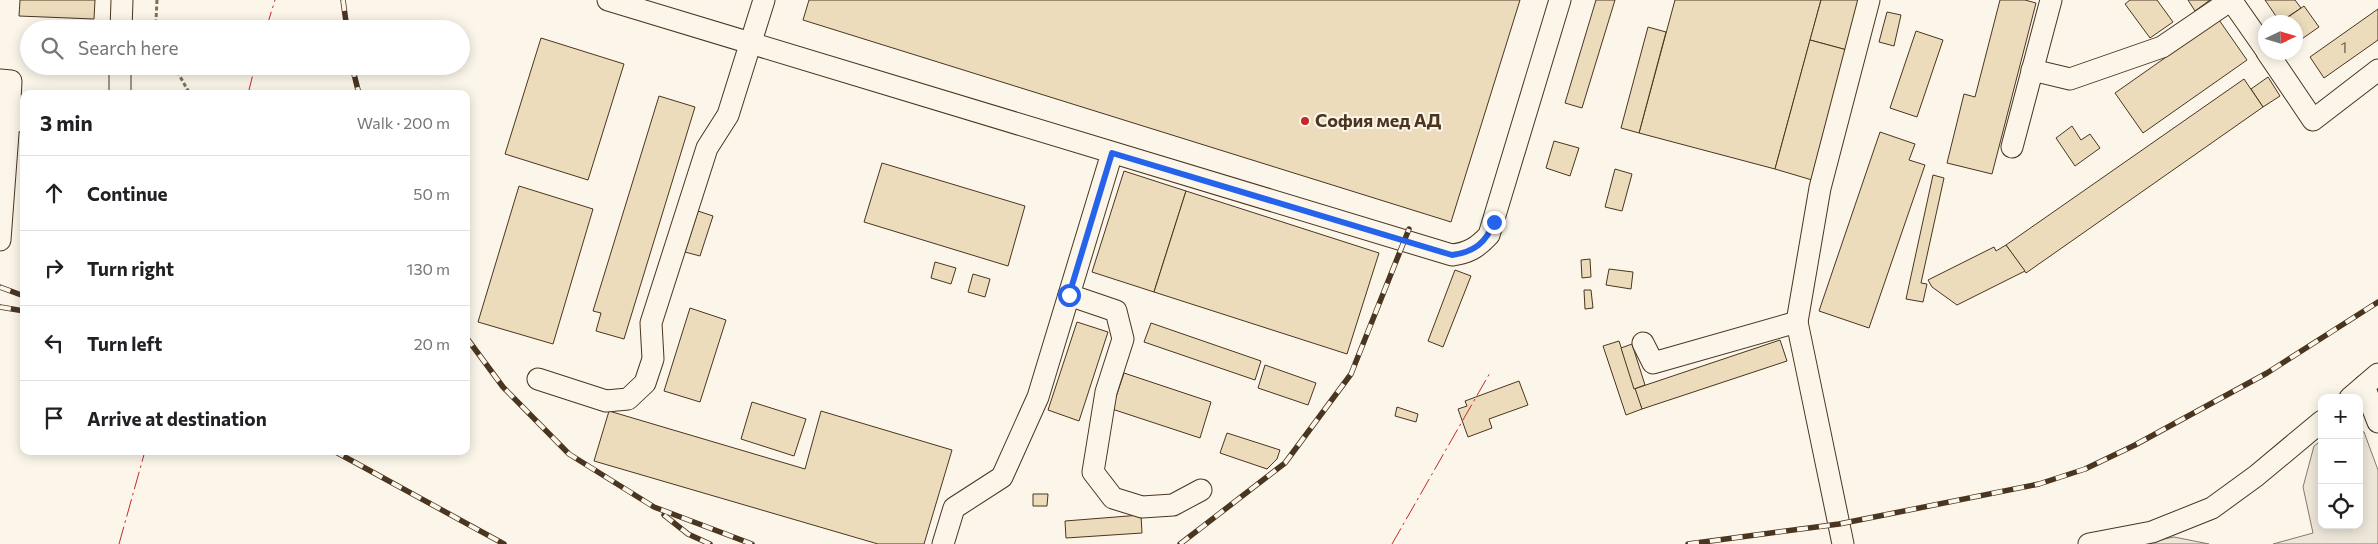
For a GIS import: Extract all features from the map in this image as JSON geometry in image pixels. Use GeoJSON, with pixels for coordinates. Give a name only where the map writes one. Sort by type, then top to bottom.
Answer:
{"type":"FeatureCollection","features":[{"type":"Feature","properties":{"kind":"street"},"geometry":{"type":"LineString","coordinates":[[121,20],[122,0]]}},
{"type":"Feature","properties":{"kind":"street"},"geometry":{"type":"LineString","coordinates":[[608,0],[1452,255],[1466,253],[1479,246],[1489,235],[1560,0]]}},
{"type":"Feature","properties":{"kind":"street"},"geometry":{"type":"LineString","coordinates":[[538,379],[606,401],[628,399],[645,383],[653,359],[651,322],[707,148],[728,115],[764,0]]}},
{"type":"Feature","properties":{"kind":"street"},"geometry":{"type":"LineString","coordinates":[[1843,544],[1797,322],[1820,188],[1869,0]]}},
{"type":"Feature","properties":{"kind":"street"},"geometry":{"type":"LineString","coordinates":[[2012,146],[2051,0]]}},
{"type":"Feature","properties":{"kind":"street"},"geometry":{"type":"LineString","coordinates":[[2032,70],[2070,79],[2144,54],[2162,47],[2231,0],[2258,39]]}},
{"type":"Feature","properties":{"kind":"street"},"geometry":{"type":"LineString","coordinates":[[2272,60],[2313,120],[2378,70]]}},
{"type":"Feature","properties":{"kind":"street"},"geometry":{"type":"LineString","coordinates":[[120,75],[120,90]]}},
{"type":"Feature","properties":{"kind":"street"},"geometry":{"type":"LineString","coordinates":[[0,80],[11,81],[16,121],[0,240]]}},
{"type":"Feature","properties":{"kind":"street"},"geometry":{"type":"LineString","coordinates":[[943,544],[954,508],[1002,477],[1038,397],[1112,153]]}},
{"type":"Feature","properties":{"kind":"street"},"geometry":{"type":"LineString","coordinates":[[1069,295],[1116,311],[1123,339],[1106,392],[1094,472],[1113,498],[1142,507],[1173,505],[1201,490]]}},
{"type":"Feature","properties":{"kind":"street"},"geometry":{"type":"LineString","coordinates":[[1643,343],[1653,363],[1797,322]]}},
{"type":"Feature","properties":{"kind":"street"},"geometry":{"type":"LineString","coordinates":[[2364,386],[2378,422]]}},
{"type":"Feature","properties":{"kind":"street"},"geometry":{"type":"LineString","coordinates":[[2089,544],[2152,532],[2212,508],[2256,476],[2318,424]]}},
{"type":"Feature","properties":{"kind":"path"},"geometry":{"type":"LineString","coordinates":[[156,20],[157,0]]}},
{"type":"Feature","properties":{"kind":"path"},"geometry":{"type":"LineString","coordinates":[[179,75],[188,90]]}},
{"type":"Feature","properties":{"kind":"shaded area"},"geometry":{"type":"Polygon","coordinates":[[[2364,432],[2378,470],[2378,544],[2273,544],[2313,533],[2303,487],[2314,446],[2318,443],[2318,529],[2363,529],[2364,432]]]}},
{"type":"Feature","properties":{"kind":"shaded area"},"geometry":{"type":"Polygon","coordinates":[[[2174,537],[2209,544],[2139,544],[2174,537]]]}},
{"type":"Feature","properties":{"kind":"building"},"geometry":{"type":"Polygon","coordinates":[[[20,0],[95,0],[94,19],[19,16],[20,0]]]}},
{"type":"Feature","properties":{"kind":"building","name":"София мед АД"},"geometry":{"type":"Polygon","coordinates":[[[809,0],[1520,0],[1451,222],[803,20],[809,0]]]}},
{"type":"Feature","properties":{"kind":"building"},"geometry":{"type":"Polygon","coordinates":[[[1596,0],[1615,0],[1582,108],[1565,103],[1596,0]]]}},
{"type":"Feature","properties":{"kind":"building"},"geometry":{"type":"Polygon","coordinates":[[[1675,0],[1821,0],[1775,169],[1639,133],[1675,0]]]}},
{"type":"Feature","properties":{"kind":"building"},"geometry":{"type":"Polygon","coordinates":[[[1821,0],[1860,0],[1847,50],[1810,40],[1821,0]]]}},
{"type":"Feature","properties":{"kind":"building"},"geometry":{"type":"Polygon","coordinates":[[[2000,0],[2025,0],[2036,3],[1992,174],[1947,163],[1964,94],[1975,97],[2000,0]]]}},
{"type":"Feature","properties":{"kind":"building"},"geometry":{"type":"Polygon","coordinates":[[[2130,0],[2157,0],[2173,22],[2150,38],[2125,4],[2130,0]]]}},
{"type":"Feature","properties":{"kind":"building"},"geometry":{"type":"Polygon","coordinates":[[[2188,0],[2210,0],[2195,11],[2188,0]]]}},
{"type":"Feature","properties":{"kind":"building"},"geometry":{"type":"Polygon","coordinates":[[[2265,0],[2295,0],[2301,8],[2290,15],[2275,15],[2265,0]]]}},
{"type":"Feature","properties":{"kind":"building"},"geometry":{"type":"Polygon","coordinates":[[[2304,6],[2319,27],[2303,38],[2303,15],[2291,15],[2304,6]]]}},
{"type":"Feature","properties":{"kind":"building"},"geometry":{"type":"Polygon","coordinates":[[[2378,9],[2378,40],[2324,78],[2310,57],[2378,9]]]}},
{"type":"Feature","properties":{"kind":"building"},"geometry":{"type":"Polygon","coordinates":[[[1887,12],[1901,15],[1894,46],[1879,42],[1887,12]]]}},
{"type":"Feature","properties":{"kind":"building"},"geometry":{"type":"Polygon","coordinates":[[[2219,20],[2247,60],[2143,133],[2115,93],[2219,20]]]}},
{"type":"Feature","properties":{"kind":"building"},"geometry":{"type":"Polygon","coordinates":[[[1648,27],[1666,32],[1639,133],[1621,128],[1648,27]]]}},
{"type":"Feature","properties":{"kind":"building"},"geometry":{"type":"Polygon","coordinates":[[[1916,31],[1943,40],[1917,117],[1890,108],[1916,31]]]}},
{"type":"Feature","properties":{"kind":"building"},"geometry":{"type":"Polygon","coordinates":[[[541,38],[624,64],[588,180],[505,154],[541,38]]]}},
{"type":"Feature","properties":{"kind":"building"},"geometry":{"type":"Polygon","coordinates":[[[1810,40],[1847,50],[1812,180],[1775,169],[1810,40]]]}},
{"type":"Feature","properties":{"kind":"building"},"geometry":{"type":"Polygon","coordinates":[[[2268,77],[2280,96],[2263,107],[2251,89],[2268,77]]]}},
{"type":"Feature","properties":{"kind":"building"},"geometry":{"type":"Polygon","coordinates":[[[2244,79],[2263,107],[2026,273],[2006,245],[2244,79]]]}},
{"type":"Feature","properties":{"kind":"building"},"geometry":{"type":"Polygon","coordinates":[[[659,96],[695,107],[624,339],[596,331],[601,313],[593,311],[659,96]]]}},
{"type":"Feature","properties":{"kind":"building"},"geometry":{"type":"Polygon","coordinates":[[[2072,126],[2081,140],[2090,134],[2100,148],[2075,166],[2056,138],[2072,126]]]}},
{"type":"Feature","properties":{"kind":"building"},"geometry":{"type":"Polygon","coordinates":[[[1880,132],[1915,144],[1909,160],[1925,165],[1869,328],[1819,311],[1880,132]]]}},
{"type":"Feature","properties":{"kind":"building"},"geometry":{"type":"Polygon","coordinates":[[[1554,141],[1579,148],[1570,176],[1546,168],[1554,141]]]}},
{"type":"Feature","properties":{"kind":"building"},"geometry":{"type":"Polygon","coordinates":[[[882,163],[1025,206],[1008,266],[864,222],[882,163]]]}},
{"type":"Feature","properties":{"kind":"building"},"geometry":{"type":"Polygon","coordinates":[[[1615,169],[1632,174],[1622,211],[1605,207],[1615,169]]]}},
{"type":"Feature","properties":{"kind":"building"},"geometry":{"type":"Polygon","coordinates":[[[1124,171],[1186,191],[1154,292],[1092,272],[1124,171]]]}},
{"type":"Feature","properties":{"kind":"building"},"geometry":{"type":"Polygon","coordinates":[[[1933,175],[1944,178],[1921,283],[1927,284],[1923,302],[1906,299],[1933,175]]]}},
{"type":"Feature","properties":{"kind":"building"},"geometry":{"type":"Polygon","coordinates":[[[519,186],[593,209],[553,344],[478,322],[519,186]]]}},
{"type":"Feature","properties":{"kind":"building"},"geometry":{"type":"Polygon","coordinates":[[[1186,191],[1379,253],[1347,354],[1154,292],[1186,191]]]}},
{"type":"Feature","properties":{"kind":"building"},"geometry":{"type":"Polygon","coordinates":[[[698,211],[713,216],[700,256],[685,252],[698,211]]]}},
{"type":"Feature","properties":{"kind":"building"},"geometry":{"type":"Polygon","coordinates":[[[2006,245],[2025,271],[1957,305],[1932,287],[1928,280],[1994,247],[1996,251],[2006,245]]]}},
{"type":"Feature","properties":{"kind":"building"},"geometry":{"type":"Polygon","coordinates":[[[1590,259],[1591,277],[1582,278],[1581,260],[1590,259]]]}},
{"type":"Feature","properties":{"kind":"building"},"geometry":{"type":"Polygon","coordinates":[[[935,262],[956,268],[951,284],[931,278],[935,262]]]}},
{"type":"Feature","properties":{"kind":"building"},"geometry":{"type":"Polygon","coordinates":[[[1609,269],[1633,272],[1631,289],[1606,285],[1609,269]]]}},
{"type":"Feature","properties":{"kind":"building"},"geometry":{"type":"Polygon","coordinates":[[[1455,270],[1471,276],[1443,347],[1428,341],[1455,270]]]}},
{"type":"Feature","properties":{"kind":"building"},"geometry":{"type":"Polygon","coordinates":[[[973,274],[990,279],[985,297],[968,292],[973,274]]]}},
{"type":"Feature","properties":{"kind":"building"},"geometry":{"type":"Polygon","coordinates":[[[1584,290],[1591,290],[1593,308],[1585,309],[1584,290]]]}},
{"type":"Feature","properties":{"kind":"building"},"geometry":{"type":"Polygon","coordinates":[[[690,308],[726,320],[700,402],[664,391],[690,308]]]}},
{"type":"Feature","properties":{"kind":"building"},"geometry":{"type":"Polygon","coordinates":[[[1077,322],[1108,332],[1079,421],[1048,410],[1077,322]]]}},
{"type":"Feature","properties":{"kind":"building"},"geometry":{"type":"Polygon","coordinates":[[[1151,323],[1261,361],[1255,380],[1144,342],[1151,323]]]}},
{"type":"Feature","properties":{"kind":"building"},"geometry":{"type":"Polygon","coordinates":[[[1780,340],[1787,361],[1642,409],[1634,389],[1780,340]]]}},
{"type":"Feature","properties":{"kind":"building"},"geometry":{"type":"Polygon","coordinates":[[[1619,341],[1642,409],[1626,415],[1603,346],[1619,341]]]}},
{"type":"Feature","properties":{"kind":"building"},"geometry":{"type":"Polygon","coordinates":[[[1632,344],[1645,385],[1634,389],[1621,348],[1632,344]]]}},
{"type":"Feature","properties":{"kind":"building"},"geometry":{"type":"Polygon","coordinates":[[[1265,365],[1316,383],[1308,405],[1258,388],[1265,365]]]}},
{"type":"Feature","properties":{"kind":"building"},"geometry":{"type":"Polygon","coordinates":[[[1124,373],[1211,402],[1200,438],[1112,409],[1124,373]]]}},
{"type":"Feature","properties":{"kind":"building"},"geometry":{"type":"Polygon","coordinates":[[[1519,381],[1528,405],[1489,419],[1492,428],[1468,437],[1458,409],[1467,406],[1465,401],[1519,381]]]}},
{"type":"Feature","properties":{"kind":"building"},"geometry":{"type":"Polygon","coordinates":[[[752,402],[806,419],[794,456],[741,439],[752,402]]]}},
{"type":"Feature","properties":{"kind":"building"},"geometry":{"type":"Polygon","coordinates":[[[1397,407],[1418,414],[1416,422],[1395,416],[1397,407]]]}},
{"type":"Feature","properties":{"kind":"building"},"geometry":{"type":"Polygon","coordinates":[[[609,411],[805,469],[821,411],[952,450],[924,544],[878,544],[594,461],[609,411]]]}},
{"type":"Feature","properties":{"kind":"building"},"geometry":{"type":"Polygon","coordinates":[[[1227,433],[1280,450],[1277,459],[1267,469],[1220,453],[1227,433]]]}},
{"type":"Feature","properties":{"kind":"building"},"geometry":{"type":"Polygon","coordinates":[[[1033,494],[1048,494],[1047,506],[1033,506],[1033,494]]]}},
{"type":"Feature","properties":{"kind":"building"},"geometry":{"type":"Polygon","coordinates":[[[1141,515],[1142,533],[1066,538],[1065,521],[1141,515]]]}},
{"type":"Feature","properties":{"kind":"railway"},"geometry":{"type":"LineString","coordinates":[[343,0],[346,20]]}},
{"type":"Feature","properties":{"kind":"railway"},"geometry":{"type":"LineString","coordinates":[[354,75],[358,90]]}},
{"type":"Feature","properties":{"kind":"railway"},"geometry":{"type":"LineString","coordinates":[[1180,544],[1285,463],[1351,374],[1409,229]]}},
{"type":"Feature","properties":{"kind":"railway"},"geometry":{"type":"LineString","coordinates":[[0,287],[20,294]]}},
{"type":"Feature","properties":{"kind":"railway"},"geometry":{"type":"LineString","coordinates":[[1688,544],[1839,524],[2039,484],[2085,469],[2135,445],[2267,373],[2378,302]]}},
{"type":"Feature","properties":{"kind":"railway"},"geometry":{"type":"LineString","coordinates":[[0,307],[20,310]]}},
{"type":"Feature","properties":{"kind":"railway"},"geometry":{"type":"LineString","coordinates":[[470,342],[503,387],[569,454],[654,507],[752,544]]}},
{"type":"Feature","properties":{"kind":"railway"},"geometry":{"type":"LineString","coordinates":[[341,455],[504,544]]}},
{"type":"Feature","properties":{"kind":"railway"},"geometry":{"type":"LineString","coordinates":[[664,515],[688,534],[710,544]]}},
{"type":"Feature","properties":{"kind":"power"},"geometry":{"type":"LineString","coordinates":[[269,20],[275,0]]}},
{"type":"Feature","properties":{"kind":"power"},"geometry":{"type":"LineString","coordinates":[[249,90],[253,75]]}},
{"type":"Feature","properties":{"kind":"power"},"geometry":{"type":"LineString","coordinates":[[1392,544],[1491,371]]}},
{"type":"Feature","properties":{"kind":"power"},"geometry":{"type":"LineString","coordinates":[[119,544],[144,455]]}},
{"type":"Feature","properties":{"kind":"place","name":"София мед АД"},"geometry":{"type":"Point","coordinates":[1305,121]}},
{"type":"Feature","properties":{"kind":"route"},"geometry":{"type":"LineString","coordinates":[[1069,295],[1112,153],[1452,255],[1466,253],[1479,246],[1489,235],[1494,222]]}}]}
